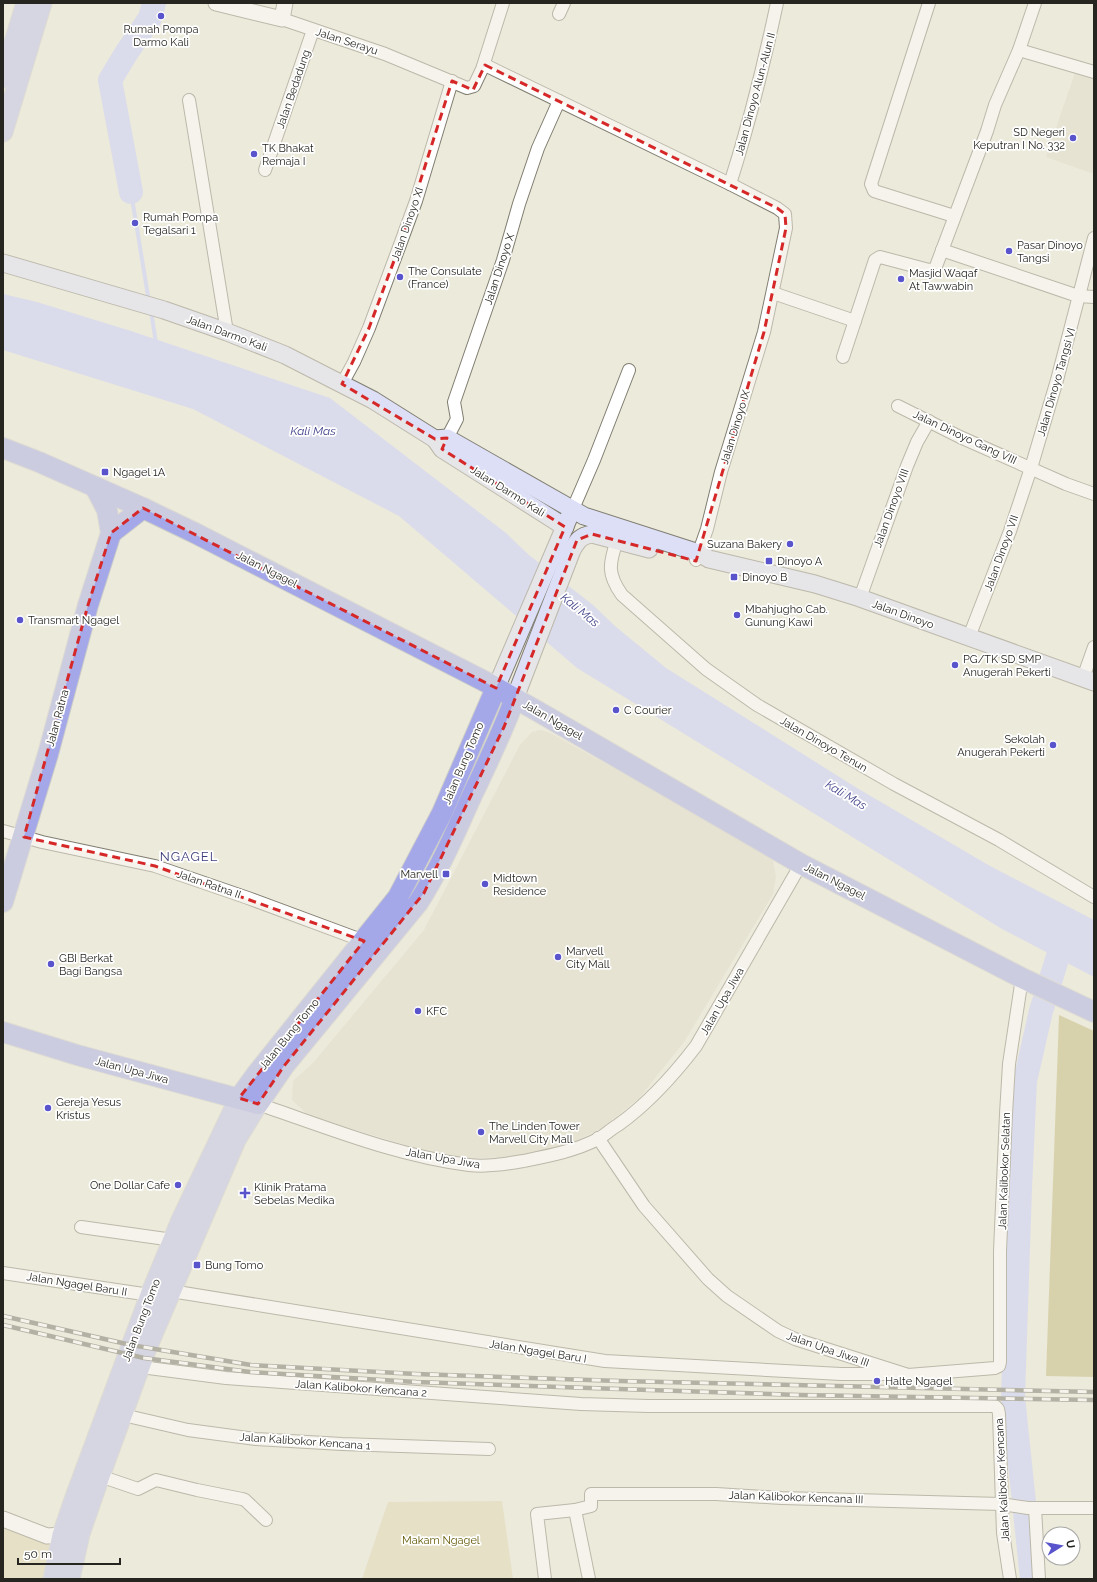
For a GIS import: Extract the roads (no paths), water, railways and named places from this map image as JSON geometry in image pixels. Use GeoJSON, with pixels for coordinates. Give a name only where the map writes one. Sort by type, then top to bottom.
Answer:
{"type":"FeatureCollection","features":[{"type":"Feature","properties":{"kind":"highway","name":"Jalan Ngagel"},"geometry":{"type":"LineString","coordinates":[[3,448],[39,462],[143,508],[276,574],[515,698],[801,864],[1027,980],[1094,1012]]}},
{"type":"Feature","properties":{"kind":"highway","name":"Jalan Ratna"},"geometry":{"type":"LineString","coordinates":[[3,902],[48,754],[88,605],[111,534],[107,510],[95,487]]}},
{"type":"Feature","properties":{"kind":"highway"},"geometry":{"type":"LineString","coordinates":[[111,534],[143,508]]}},
{"type":"Feature","properties":{"kind":"highway","name":"Jalan Bung Tomo"},"geometry":{"type":"LineString","coordinates":[[248,1101],[258,1072],[364,941],[398,897],[406,884],[442,812],[496,688]]}},
{"type":"Feature","properties":{"kind":"highway","name":"Jalan Bung Tomo"},"geometry":{"type":"LineString","coordinates":[[248,1101],[284,1066],[413,909],[424,893],[456,831],[504,727],[515,698]]}},
{"type":"Feature","properties":{"kind":"highway","name":"Jalan Upa Jiwa"},"geometry":{"type":"LineString","coordinates":[[3,1032],[92,1060],[248,1101]]}},
{"type":"Feature","properties":{"kind":"main road"},"geometry":{"type":"LineString","coordinates":[[3,78],[26,3]]}},
{"type":"Feature","properties":{"kind":"main road"},"geometry":{"type":"LineString","coordinates":[[3,132],[42,3]]}},
{"type":"Feature","properties":{"kind":"main road","name":"Jalan Darmo Kali"},"geometry":{"type":"LineString","coordinates":[[3,263],[164,310],[227,332],[292,358],[373,400],[442,442],[572,511]]}},
{"type":"Feature","properties":{"kind":"main road","name":"Jalan Darmo Kali"},"geometry":{"type":"LineString","coordinates":[[442,442],[565,540]]}},
{"type":"Feature","properties":{"kind":"main road","name":"Jalan Dinoyo"},"geometry":{"type":"LineString","coordinates":[[572,511],[701,558]]}},
{"type":"Feature","properties":{"kind":"main road","name":"Jalan Bung Tomo"},"geometry":{"type":"LineString","coordinates":[[515,698],[533,651],[572,511]]}},
{"type":"Feature","properties":{"kind":"main road","name":"Jalan Dinoyo"},"geometry":{"type":"LineString","coordinates":[[565,540],[577,540],[584,536],[596,535],[815,584],[860,598],[1088,680]]}},
{"type":"Feature","properties":{"kind":"main road","name":"Jalan Bung Tomo"},"geometry":{"type":"LineString","coordinates":[[496,688],[515,642],[565,540]]}},
{"type":"Feature","properties":{"kind":"main road","name":"Jalan Bung Tomo"},"geometry":{"type":"LineString","coordinates":[[70,1579],[74,1497],[172,1240],[209,1159],[248,1101]]}},
{"type":"Feature","properties":{"kind":"main road","name":"Jalan Bung Tomo"},"geometry":{"type":"LineString","coordinates":[[53,1579],[71,1535],[100,1476],[171,1291],[236,1140],[248,1101]]}},
{"type":"Feature","properties":{"kind":"street","name":"Jalan Serayu"},"geometry":{"type":"LineString","coordinates":[[216,3],[282,19],[385,54],[467,88],[474,86],[483,66]]}},
{"type":"Feature","properties":{"kind":"street"},"geometry":{"type":"LineString","coordinates":[[282,19],[285,3]]}},
{"type":"Feature","properties":{"kind":"street"},"geometry":{"type":"LineString","coordinates":[[503,3],[483,66],[487,66],[559,100],[730,184]]}},
{"type":"Feature","properties":{"kind":"street","name":"Jalan Dinoyo Alun-Alun II"},"geometry":{"type":"LineString","coordinates":[[730,184],[770,41],[777,3]]}},
{"type":"Feature","properties":{"kind":"street"},"geometry":{"type":"LineString","coordinates":[[929,3],[871,184],[874,191],[956,211]]}},
{"type":"Feature","properties":{"kind":"street"},"geometry":{"type":"LineString","coordinates":[[843,357],[875,260],[880,258],[929,270],[934,269],[987,131],[995,105],[1019,50],[1035,3]]}},
{"type":"Feature","properties":{"kind":"street","name":"Jalan Bedadung"},"geometry":{"type":"LineString","coordinates":[[265,170],[313,30]]}},
{"type":"Feature","properties":{"kind":"street"},"geometry":{"type":"LineString","coordinates":[[1019,50],[1094,72]]}},
{"type":"Feature","properties":{"kind":"street","name":"Jalan Dinoyo XI"},"geometry":{"type":"LineString","coordinates":[[342,384],[354,362],[369,328],[416,201],[452,82]]}},
{"type":"Feature","properties":{"kind":"street"},"geometry":{"type":"LineString","coordinates":[[189,100],[227,332]]}},
{"type":"Feature","properties":{"kind":"street","name":"Jalan Dinoyo X"},"geometry":{"type":"LineString","coordinates":[[442,442],[456,420],[454,402],[503,260],[519,204],[538,148],[559,100]]}},
{"type":"Feature","properties":{"kind":"street","name":"Jalan Dinoyo IX"},"geometry":{"type":"LineString","coordinates":[[701,558],[721,472],[764,332],[786,228],[785,214],[777,208],[730,184]]}},
{"type":"Feature","properties":{"kind":"street","name":"Jalan Dinoyo Tangsi VI"},"geometry":{"type":"LineString","coordinates":[[1032,468],[1059,374],[1094,238]]}},
{"type":"Feature","properties":{"kind":"street"},"geometry":{"type":"LineString","coordinates":[[942,250],[1078,296],[1094,297]]}},
{"type":"Feature","properties":{"kind":"street"},"geometry":{"type":"LineString","coordinates":[[773,293],[855,321]]}},
{"type":"Feature","properties":{"kind":"street"},"geometry":{"type":"LineString","coordinates":[[572,511],[594,460],[629,370]]}},
{"type":"Feature","properties":{"kind":"street","name":"Jalan Dinoyo Gang VIII"},"geometry":{"type":"LineString","coordinates":[[898,406],[960,437],[1066,484],[1094,494]]}},
{"type":"Feature","properties":{"kind":"street","name":"Jalan Dinoyo VIII"},"geometry":{"type":"LineString","coordinates":[[860,598],[907,466],[917,442],[929,421]]}},
{"type":"Feature","properties":{"kind":"street","name":"Jalan Dinoyo VII"},"geometry":{"type":"LineString","coordinates":[[970,637],[1032,468]]}},
{"type":"Feature","properties":{"kind":"street","name":"Jalan Dinoyo Tenun"},"geometry":{"type":"LineString","coordinates":[[617,540],[610,560],[610,572],[617,588],[622,595],[706,669],[757,705],[894,784],[999,840],[1094,897]]}},
{"type":"Feature","properties":{"kind":"street"},"geometry":{"type":"LineString","coordinates":[[1088,680],[1094,647]]}},
{"type":"Feature","properties":{"kind":"street","name":"Jalan Ratna II"},"geometry":{"type":"LineString","coordinates":[[3,831],[155,866],[248,898],[364,941]]}},
{"type":"Feature","properties":{"kind":"street","name":"Jalan Upa Jiwa"},"geometry":{"type":"LineString","coordinates":[[248,1101],[389,1148],[420,1156],[469,1165],[499,1165],[544,1157],[572,1150],[598,1138],[632,1115],[649,1100],[682,1065],[696,1046],[801,864]]}},
{"type":"Feature","properties":{"kind":"street","name":"Jalan Kalibokor Selatan"},"geometry":{"type":"LineString","coordinates":[[999,1366],[1000,1251],[1009,1064],[1027,980]]}},
{"type":"Feature","properties":{"kind":"street","name":"Jalan Upa Jiwa III"},"geometry":{"type":"LineString","coordinates":[[598,1138],[644,1206],[708,1279],[727,1296],[786,1335],[908,1375],[995,1368],[999,1366]]}},
{"type":"Feature","properties":{"kind":"street"},"geometry":{"type":"LineString","coordinates":[[81,1227],[172,1240]]}},
{"type":"Feature","properties":{"kind":"street","name":"Jalan Ngagel Baru II"},"geometry":{"type":"LineString","coordinates":[[3,1273],[150,1295]]}},
{"type":"Feature","properties":{"kind":"street","name":"Jalan Ngagel Baru I"},"geometry":{"type":"LineString","coordinates":[[171,1291],[605,1362],[841,1374],[908,1375]]}},
{"type":"Feature","properties":{"kind":"street","name":"Jalan Kalibokor Kencana 2"},"geometry":{"type":"LineString","coordinates":[[141,1367],[226,1378],[582,1404],[648,1406],[995,1406]]}},
{"type":"Feature","properties":{"kind":"street","name":"Jalan Kalibokor Kencana"},"geometry":{"type":"LineString","coordinates":[[995,1406],[998,1409],[999,1414],[1001,1504],[1004,1543],[1010,1579]]}},
{"type":"Feature","properties":{"kind":"street","name":"Jalan Kalibokor Kencana 1"},"geometry":{"type":"LineString","coordinates":[[123,1415],[188,1430],[256,1439],[489,1450]]}},
{"type":"Feature","properties":{"kind":"street"},"geometry":{"type":"LineString","coordinates":[[100,1476],[138,1489],[156,1480],[242,1499],[245,1500],[266,1520]]}},
{"type":"Feature","properties":{"kind":"street","name":"Jalan Kalibokor Kencana III"},"geometry":{"type":"LineString","coordinates":[[575,1510],[591,1506],[590,1494],[716,1494],[782,1498],[1001,1504],[1027,1508],[1094,1508]]}},
{"type":"Feature","properties":{"kind":"street"},"geometry":{"type":"LineString","coordinates":[[1027,1508],[1039,1579]]}},
{"type":"Feature","properties":{"kind":"street"},"geometry":{"type":"LineString","coordinates":[[545,1579],[537,1514],[575,1510],[589,1579]]}},
{"type":"Feature","properties":{"kind":"street"},"geometry":{"type":"LineString","coordinates":[[3,1519],[47,1536],[71,1535]]}},
{"type":"Feature","properties":{"kind":"water","name":"Kali Mas"},"geometry":{"type":"Polygon","coordinates":[[[3,294],[37,302],[131,331],[330,398],[506,533],[529,555],[593,605],[615,626],[666,668],[857,788],[990,866],[1094,920],[1094,977],[1002,929],[577,668],[399,516],[193,409],[3,350],[3,294]]]}},
{"type":"Feature","properties":{"kind":"waterway"},"geometry":{"type":"LineString","coordinates":[[131,192],[110,80],[150,18],[154,3]]}},
{"type":"Feature","properties":{"kind":"waterway"},"geometry":{"type":"LineString","coordinates":[[131,192],[149,302]]}},
{"type":"Feature","properties":{"kind":"waterway"},"geometry":{"type":"LineString","coordinates":[[151,311],[156,343]]}},
{"type":"Feature","properties":{"kind":"waterway"},"geometry":{"type":"LineString","coordinates":[[1032,1579],[1013,1397],[1025,1081],[1041,1011],[1067,927]]}},
{"type":"Feature","properties":{"kind":"railway"},"geometry":{"type":"LineString","coordinates":[[3,1316],[131,1345],[251,1365],[416,1374],[619,1381],[1094,1392]]}},
{"type":"Feature","properties":{"kind":"railway"},"geometry":{"type":"LineString","coordinates":[[3,1325],[144,1358],[250,1372],[416,1382],[799,1395],[1094,1400]]}},
{"type":"Feature","properties":{"kind":"place","name":"Rumah Pompa Darmo Kali"},"geometry":{"type":"Point","coordinates":[161,16]}},
{"type":"Feature","properties":{"kind":"place","name":"SD Negeri Keputran I No. 332"},"geometry":{"type":"Point","coordinates":[1073,138]}},
{"type":"Feature","properties":{"kind":"place","name":"TK Bhakat Remaja I"},"geometry":{"type":"Point","coordinates":[254,154]}},
{"type":"Feature","properties":{"kind":"place","name":"Rumah Pompa Tegalsari 1"},"geometry":{"type":"Point","coordinates":[135,223]}},
{"type":"Feature","properties":{"kind":"place","name":"Pasar Dinoyo Tangsi"},"geometry":{"type":"Point","coordinates":[1009,251]}},
{"type":"Feature","properties":{"kind":"place","name":"The Consulate (France)"},"geometry":{"type":"Point","coordinates":[400,277]}},
{"type":"Feature","properties":{"kind":"place","name":"Masjid Waqaf At Tawwabin"},"geometry":{"type":"Point","coordinates":[901,279]}},
{"type":"Feature","properties":{"kind":"place","name":"Ngagel 1A"},"geometry":{"type":"Point","coordinates":[105,472]}},
{"type":"Feature","properties":{"kind":"place","name":"Suzana Bakery"},"geometry":{"type":"Point","coordinates":[790,544]}},
{"type":"Feature","properties":{"kind":"place","name":"Dinoyo A"},"geometry":{"type":"Point","coordinates":[769,561]}},
{"type":"Feature","properties":{"kind":"place","name":"Dinoyo B"},"geometry":{"type":"Point","coordinates":[734,577]}},
{"type":"Feature","properties":{"kind":"place","name":"Mbahjugho Cab. Gunung Kawi"},"geometry":{"type":"Point","coordinates":[737,615]}},
{"type":"Feature","properties":{"kind":"place","name":"Transmart Ngagel"},"geometry":{"type":"Point","coordinates":[20,620]}},
{"type":"Feature","properties":{"kind":"place","name":"PG/TK SD SMP Anugerah Pekerti"},"geometry":{"type":"Point","coordinates":[955,665]}},
{"type":"Feature","properties":{"kind":"place","name":"C Courier"},"geometry":{"type":"Point","coordinates":[616,710]}},
{"type":"Feature","properties":{"kind":"place","name":"Sekolah Anugerah Pekerti"},"geometry":{"type":"Point","coordinates":[1053,745]}},
{"type":"Feature","properties":{"kind":"place","name":"Marvell"},"geometry":{"type":"Point","coordinates":[446,874]}},
{"type":"Feature","properties":{"kind":"place","name":"Midtown Residence"},"geometry":{"type":"Point","coordinates":[485,884]}},
{"type":"Feature","properties":{"kind":"place","name":"Marvell City Mall"},"geometry":{"type":"Point","coordinates":[558,957]}},
{"type":"Feature","properties":{"kind":"place","name":"GBI Berkat Bagi Bangsa"},"geometry":{"type":"Point","coordinates":[51,964]}},
{"type":"Feature","properties":{"kind":"place","name":"KFC"},"geometry":{"type":"Point","coordinates":[418,1011]}},
{"type":"Feature","properties":{"kind":"place","name":"Gereja Yesus Kristus"},"geometry":{"type":"Point","coordinates":[48,1108]}},
{"type":"Feature","properties":{"kind":"place","name":"The Linden Tower Marvell City Mall"},"geometry":{"type":"Point","coordinates":[481,1132]}},
{"type":"Feature","properties":{"kind":"place","name":"One Dollar Cafe"},"geometry":{"type":"Point","coordinates":[178,1185]}},
{"type":"Feature","properties":{"kind":"place","name":"Klinik Pratama Sebelas Medika"},"geometry":{"type":"Point","coordinates":[245,1193]}},
{"type":"Feature","properties":{"kind":"place","name":"Bung Tomo"},"geometry":{"type":"Point","coordinates":[197,1265]}},
{"type":"Feature","properties":{"kind":"place","name":"Halte Ngagel"},"geometry":{"type":"Point","coordinates":[877,1381]}},
{"type":"Feature","properties":{"kind":"district","name":"NGAGEL"},"geometry":{"type":"Point","coordinates":[189,856]}},
{"type":"Feature","properties":{"kind":"park label","name":"Makam Ngagel"},"geometry":{"type":"Point","coordinates":[441,1540]}}]}
